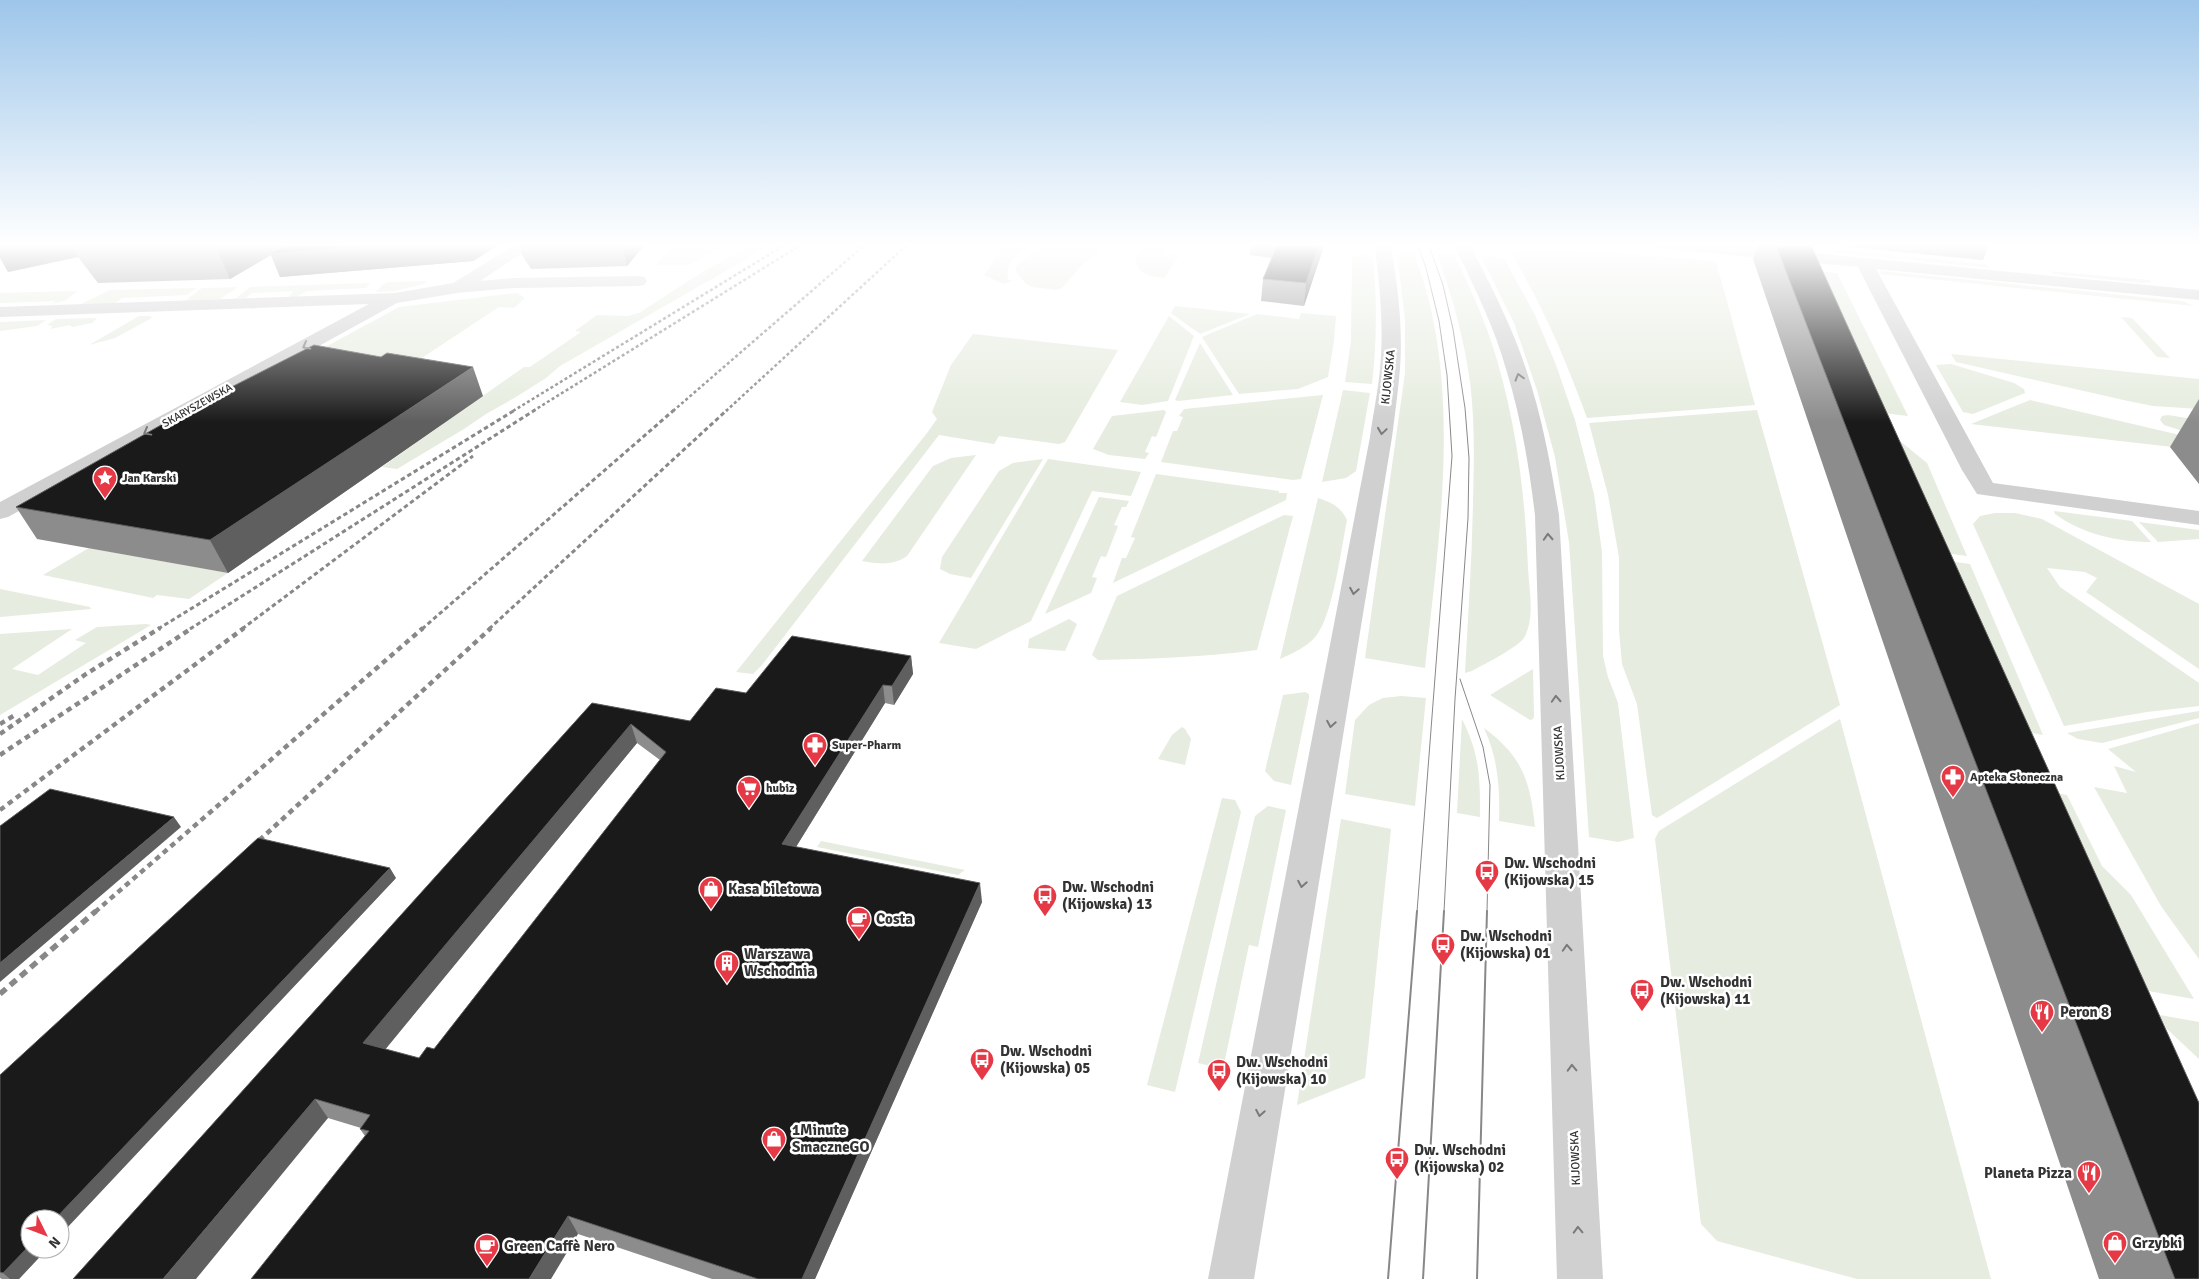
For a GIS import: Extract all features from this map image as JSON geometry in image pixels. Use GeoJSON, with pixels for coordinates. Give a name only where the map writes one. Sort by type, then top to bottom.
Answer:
{"type":"FeatureCollection","features":[{"type":"Feature","properties":{"kind":"street"},"geometry":{"type":"LineString","coordinates":[[0,312],[262,303]]}},
{"type":"Feature","properties":{"kind":"street","name":"SKARYSZEWSKA"},"geometry":{"type":"LineString","coordinates":[[0,512],[385,303]]}},
{"type":"Feature","properties":{"kind":"street","name":"KIJOWSKA"},"geometry":{"type":"LineString","coordinates":[[1231,1279],[1382,428],[1390,369],[1389,303]]}},
{"type":"Feature","properties":{"kind":"street","name":"KIJOWSKA"},"geometry":{"type":"LineString","coordinates":[[1489,303],[1516,368],[1530,420],[1540,467],[1546,515],[1559,756],[1580,1279]]}},
{"type":"Feature","properties":{"kind":"street"},"geometry":{"type":"LineString","coordinates":[[1885,303],[1977,476],[1986,489],[2199,518]]}},
{"type":"Feature","properties":{"kind":"shaded area"},"geometry":{"type":"Polygon","coordinates":[[[84,303],[116,303],[114,304],[81,304],[84,303]]]}},
{"type":"Feature","properties":{"kind":"shaded area"},"geometry":{"type":"Polygon","coordinates":[[[435,303],[520,303],[514,308],[499,307],[402,371],[305,358],[399,307],[435,303]]]}},
{"type":"Feature","properties":{"kind":"shaded area"},"geometry":{"type":"Polygon","coordinates":[[[655,303],[670,303],[560,366],[546,378],[516,397],[397,469],[382,467],[524,367],[530,367],[581,332],[575,331],[597,315],[627,316],[639,313],[655,303]]]}},
{"type":"Feature","properties":{"kind":"shaded area"},"geometry":{"type":"Polygon","coordinates":[[[1351,303],[1375,303],[1376,336],[1372,384],[1345,382],[1351,341],[1351,303]]]}},
{"type":"Feature","properties":{"kind":"shaded area"},"geometry":{"type":"Polygon","coordinates":[[[1403,303],[1429,303],[1440,362],[1443,405],[1444,449],[1439,538],[1425,668],[1365,658],[1405,373],[1405,320],[1403,303]]]}},
{"type":"Feature","properties":{"kind":"shaded area"},"geometry":{"type":"Polygon","coordinates":[[[1452,303],[1476,303],[1499,366],[1512,423],[1521,480],[1527,539],[1531,611],[1528,628],[1522,640],[1509,650],[1465,673],[1471,567],[1474,457],[1470,382],[1461,333],[1452,303]]]}},
{"type":"Feature","properties":{"kind":"shaded area"},"geometry":{"type":"Polygon","coordinates":[[[1504,303],[1528,303],[1556,365],[1575,420],[1594,494],[1602,552],[1603,656],[1608,677],[1618,703],[1634,838],[1618,842],[1589,837],[1569,542],[1555,457],[1537,390],[1514,323],[1504,303]]]}},
{"type":"Feature","properties":{"kind":"shaded area"},"geometry":{"type":"Polygon","coordinates":[[[1538,303],[1727,303],[1755,405],[1587,418],[1553,334],[1538,303]]]}},
{"type":"Feature","properties":{"kind":"shaded area"},"geometry":{"type":"Polygon","coordinates":[[[1832,303],[1852,303],[1908,416],[1884,413],[1832,303]]]}},
{"type":"Feature","properties":{"kind":"shaded area"},"geometry":{"type":"Polygon","coordinates":[[[2162,303],[2186,303],[2195,306],[2162,303]]]}},
{"type":"Feature","properties":{"kind":"shaded area"},"geometry":{"type":"Polygon","coordinates":[[[1175,306],[1250,314],[1200,334],[1171,313],[1175,306]]]}},
{"type":"Feature","properties":{"kind":"shaded area"},"geometry":{"type":"Polygon","coordinates":[[[1301,313],[1336,316],[1328,377],[1298,389],[1239,394],[1202,337],[1257,314],[1299,319],[1301,313]]]}},
{"type":"Feature","properties":{"kind":"shaded area"},"geometry":{"type":"Polygon","coordinates":[[[139,316],[150,316],[152,318],[115,338],[89,345],[139,316]]]}},
{"type":"Feature","properties":{"kind":"shaded area"},"geometry":{"type":"Polygon","coordinates":[[[1169,316],[1194,336],[1168,401],[1142,405],[1120,402],[1169,316]]]}},
{"type":"Feature","properties":{"kind":"shaded area"},"geometry":{"type":"Polygon","coordinates":[[[2121,317],[2132,318],[2170,358],[2157,357],[2121,317]]]}},
{"type":"Feature","properties":{"kind":"shaded area"},"geometry":{"type":"Polygon","coordinates":[[[97,318],[92,323],[72,327],[70,325],[51,329],[52,326],[47,325],[56,319],[97,318]]]}},
{"type":"Feature","properties":{"kind":"shaded area"},"geometry":{"type":"Polygon","coordinates":[[[46,320],[37,326],[0,331],[0,322],[46,320]]]}},
{"type":"Feature","properties":{"kind":"shaded area"},"geometry":{"type":"Polygon","coordinates":[[[973,334],[1118,350],[1065,442],[1059,444],[999,436],[994,444],[939,435],[762,665],[753,674],[736,672],[937,419],[932,412],[951,365],[973,334]]]}},
{"type":"Feature","properties":{"kind":"shaded area"},"geometry":{"type":"Polygon","coordinates":[[[1200,343],[1233,395],[1175,400],[1200,343]]]}},
{"type":"Feature","properties":{"kind":"shaded area"},"geometry":{"type":"Polygon","coordinates":[[[1951,354],[2199,379],[2199,409],[2153,406],[2128,401],[1956,362],[1951,354]]]}},
{"type":"Feature","properties":{"kind":"shaded area"},"geometry":{"type":"Polygon","coordinates":[[[1951,364],[2014,383],[2024,389],[2025,393],[1973,414],[1963,412],[1936,365],[1951,364]]]}},
{"type":"Feature","properties":{"kind":"shaded area"},"geometry":{"type":"Polygon","coordinates":[[[1343,390],[1370,393],[1356,471],[1346,478],[1322,482],[1343,390]]]}},
{"type":"Feature","properties":{"kind":"shaded area"},"geometry":{"type":"Polygon","coordinates":[[[1323,395],[1301,479],[1293,480],[1161,462],[1173,431],[1177,431],[1183,417],[1179,416],[1184,409],[1323,395]]]}},
{"type":"Feature","properties":{"kind":"shaded area"},"geometry":{"type":"Polygon","coordinates":[[[2030,400],[2197,439],[2199,450],[1971,424],[2030,400]]]}},
{"type":"Feature","properties":{"kind":"shaded area"},"geometry":{"type":"Polygon","coordinates":[[[1164,410],[1166,412],[1156,437],[1152,436],[1145,452],[1149,453],[1145,459],[1109,455],[1093,449],[1112,416],[1164,410]]]}},
{"type":"Feature","properties":{"kind":"shaded area"},"geometry":{"type":"Polygon","coordinates":[[[1757,410],[1840,705],[1657,818],[1652,815],[1637,704],[1622,664],[1619,630],[1619,557],[1608,495],[1589,423],[1757,410]]]}},
{"type":"Feature","properties":{"kind":"shaded area"},"geometry":{"type":"Polygon","coordinates":[[[2168,415],[2192,419],[2192,434],[2164,425],[2160,420],[2162,416],[2168,415]]]}},
{"type":"Feature","properties":{"kind":"shaded area"},"geometry":{"type":"Polygon","coordinates":[[[1885,429],[1927,463],[1967,556],[1916,549],[1885,429]]]}},
{"type":"Feature","properties":{"kind":"shaded area"},"geometry":{"type":"Polygon","coordinates":[[[976,455],[907,556],[886,563],[862,561],[933,466],[951,458],[976,455]]]}},
{"type":"Feature","properties":{"kind":"shaded area"},"geometry":{"type":"Polygon","coordinates":[[[1043,459],[971,578],[950,574],[940,569],[942,557],[999,471],[1013,463],[1043,459]]]}},
{"type":"Feature","properties":{"kind":"shaded area"},"geometry":{"type":"Polygon","coordinates":[[[1048,459],[1141,472],[1131,496],[1092,491],[1031,621],[976,649],[939,643],[1048,459]]]}},
{"type":"Feature","properties":{"kind":"shaded area"},"geometry":{"type":"Polygon","coordinates":[[[1156,474],[1279,491],[1279,493],[1287,493],[1286,500],[1113,583],[1122,558],[1126,558],[1135,538],[1131,537],[1156,474]]]}},
{"type":"Feature","properties":{"kind":"shaded area"},"geometry":{"type":"Polygon","coordinates":[[[1099,497],[1129,501],[1126,507],[1122,507],[1114,525],[1118,526],[1106,557],[1101,556],[1092,577],[1097,578],[1091,593],[1045,614],[1099,497]]]}},
{"type":"Feature","properties":{"kind":"shaded area"},"geometry":{"type":"Polygon","coordinates":[[[1318,498],[1335,506],[1347,520],[1332,598],[1322,626],[1316,636],[1304,647],[1280,659],[1318,498]]]}},
{"type":"Feature","properties":{"kind":"shaded area"},"geometry":{"type":"Polygon","coordinates":[[[2054,511],[2132,521],[2151,542],[2101,536],[2077,527],[2055,514],[2054,511]]]}},
{"type":"Feature","properties":{"kind":"shaded area"},"geometry":{"type":"Polygon","coordinates":[[[1995,513],[2015,513],[2042,519],[2199,604],[2199,669],[2086,592],[2097,578],[2085,572],[2047,568],[2060,587],[2199,683],[2199,706],[2147,712],[2064,726],[1973,524],[1980,516],[1995,513]]]}},
{"type":"Feature","properties":{"kind":"shaded area"},"geometry":{"type":"Polygon","coordinates":[[[1284,515],[1293,516],[1257,650],[1198,656],[1138,659],[1098,660],[1092,655],[1117,596],[1284,515]]]}},
{"type":"Feature","properties":{"kind":"shaded area"},"geometry":{"type":"Polygon","coordinates":[[[2139,522],[2199,530],[2199,539],[2158,542],[2139,522]]]}},
{"type":"Feature","properties":{"kind":"shaded area"},"geometry":{"type":"Polygon","coordinates":[[[89,548],[228,573],[189,599],[157,595],[153,598],[43,575],[89,548]]]}},
{"type":"Feature","properties":{"kind":"shaded area"},"geometry":{"type":"Polygon","coordinates":[[[1920,557],[1970,564],[2043,735],[2010,729],[1920,557]]]}},
{"type":"Feature","properties":{"kind":"shaded area"},"geometry":{"type":"Polygon","coordinates":[[[0,589],[90,607],[91,609],[0,617],[0,589]]]}},
{"type":"Feature","properties":{"kind":"shaded area"},"geometry":{"type":"Polygon","coordinates":[[[1069,619],[1077,624],[1065,651],[1028,648],[1029,639],[1069,619]]]}},
{"type":"Feature","properties":{"kind":"shaded area"},"geometry":{"type":"Polygon","coordinates":[[[151,625],[0,715],[0,634],[72,629],[12,669],[38,675],[86,643],[75,640],[97,627],[151,625]]]}},
{"type":"Feature","properties":{"kind":"shaded area"},"geometry":{"type":"Polygon","coordinates":[[[1533,669],[1534,716],[1530,720],[1490,695],[1533,669]]]}},
{"type":"Feature","properties":{"kind":"shaded area"},"geometry":{"type":"Polygon","coordinates":[[[1305,692],[1309,694],[1309,698],[1291,785],[1274,781],[1265,771],[1283,695],[1305,692]]]}},
{"type":"Feature","properties":{"kind":"shaded area"},"geometry":{"type":"Polygon","coordinates":[[[1401,696],[1426,698],[1415,806],[1345,794],[1355,720],[1369,705],[1383,698],[1401,696]]]}},
{"type":"Feature","properties":{"kind":"shaded area"},"geometry":{"type":"Polygon","coordinates":[[[2199,711],[2199,718],[2102,743],[2078,739],[2067,733],[2199,711]]]}},
{"type":"Feature","properties":{"kind":"shaded area"},"geometry":{"type":"Polygon","coordinates":[[[1462,719],[1476,756],[1480,790],[1480,817],[1457,813],[1462,719]]]}},
{"type":"Feature","properties":{"kind":"shaded area"},"geometry":{"type":"Polygon","coordinates":[[[1840,719],[1991,1279],[1857,1279],[1717,1241],[1701,1224],[1655,839],[1659,831],[1840,719]]]}},
{"type":"Feature","properties":{"kind":"shaded area"},"geometry":{"type":"Polygon","coordinates":[[[2199,723],[2199,959],[2161,906],[2094,787],[2127,793],[2114,766],[2136,772],[2108,749],[2199,723]]]}},
{"type":"Feature","properties":{"kind":"shaded area"},"geometry":{"type":"Polygon","coordinates":[[[1182,727],[1191,739],[1185,765],[1158,759],[1172,735],[1182,727]]]}},
{"type":"Feature","properties":{"kind":"shaded area"},"geometry":{"type":"Polygon","coordinates":[[[1484,728],[1508,749],[1522,771],[1527,783],[1535,827],[1499,821],[1497,773],[1489,739],[1484,728]]]}},
{"type":"Feature","properties":{"kind":"shaded area"},"geometry":{"type":"Polygon","coordinates":[[[2014,785],[2067,795],[2102,866],[2131,895],[2194,999],[2096,982],[2014,785]]]}},
{"type":"Feature","properties":{"kind":"shaded area"},"geometry":{"type":"Polygon","coordinates":[[[1222,798],[1235,800],[1241,812],[1175,1092],[1147,1085],[1222,798]]]}},
{"type":"Feature","properties":{"kind":"shaded area"},"geometry":{"type":"Polygon","coordinates":[[[1268,806],[1286,810],[1258,947],[1249,945],[1223,1069],[1198,1063],[1255,816],[1268,806]]]}},
{"type":"Feature","properties":{"kind":"shaded area"},"geometry":{"type":"Polygon","coordinates":[[[1341,819],[1391,829],[1365,1078],[1297,1105],[1341,819]]]}},
{"type":"Feature","properties":{"kind":"shaded area"},"geometry":{"type":"Polygon","coordinates":[[[821,841],[965,870],[958,875],[817,847],[821,841]]]}},
{"type":"Feature","properties":{"kind":"shaded area"},"geometry":{"type":"Polygon","coordinates":[[[2160,1015],[2199,1022],[2199,1059],[2166,1028],[2160,1015]]]}},
{"type":"Feature","properties":{"kind":"building"},"geometry":{"type":"Polygon","coordinates":[[[1798,303],[1837,303],[2199,1103],[2199,1279],[2175,1279],[1798,303]]]}},
{"type":"Feature","properties":{"kind":"building"},"geometry":{"type":"Polygon","coordinates":[[[314,345],[381,357],[387,353],[473,367],[210,540],[16,507],[200,403],[314,345]]]}},
{"type":"Feature","properties":{"kind":"building","name":"Warszawa Wschodnia"},"geometry":{"type":"Polygon","coordinates":[[[792,636],[911,656],[892,686],[883,685],[782,844],[980,883],[802,1279],[758,1279],[568,1216],[529,1279],[251,1279],[369,1131],[360,1129],[370,1115],[315,1099],[163,1279],[73,1279],[592,703],[690,721],[716,688],[746,693],[792,636]],[[631,724],[363,1043],[419,1058],[427,1047],[434,1049],[666,752],[631,724]]]}},
{"type":"Feature","properties":{"kind":"building"},"geometry":{"type":"Polygon","coordinates":[[[50,789],[174,817],[0,963],[0,826],[50,789]]]}},
{"type":"Feature","properties":{"kind":"building"},"geometry":{"type":"Polygon","coordinates":[[[258,838],[390,868],[65,1209],[20,1209],[20,1255],[3,1273],[0,1272],[0,1075],[258,838]]]}},
{"type":"Feature","properties":{"kind":"tram line"},"geometry":{"type":"LineString","coordinates":[[1417,912],[1452,456],[1447,375],[1435,303]]}},
{"type":"Feature","properties":{"kind":"tram line"},"geometry":{"type":"LineString","coordinates":[[1444,912],[1455,699],[1468,518],[1469,458],[1465,408],[1447,303]]}},
{"type":"Feature","properties":{"kind":"tram line"},"geometry":{"type":"LineString","coordinates":[[1460,679],[1483,747],[1490,785],[1487,912]]}},
{"type":"Feature","properties":{"kind":"tram line"},"geometry":{"type":"LineString","coordinates":[[1388,1279],[1417,911]]}},
{"type":"Feature","properties":{"kind":"tram line"},"geometry":{"type":"LineString","coordinates":[[1423,1279],[1444,911]]}},
{"type":"Feature","properties":{"kind":"tram line"},"geometry":{"type":"LineString","coordinates":[[1477,1279],[1487,911]]}},
{"type":"Feature","properties":{"kind":"railway"},"geometry":{"type":"LineString","coordinates":[[513,411],[690,303]]}},
{"type":"Feature","properties":{"kind":"railway"},"geometry":{"type":"LineString","coordinates":[[533,411],[708,303]]}},
{"type":"Feature","properties":{"kind":"railway"},"geometry":{"type":"LineString","coordinates":[[673,411],[798,303]]}},
{"type":"Feature","properties":{"kind":"railway"},"geometry":{"type":"LineString","coordinates":[[726,411],[844,303]]}},
{"type":"Feature","properties":{"kind":"railway"},"geometry":{"type":"LineString","coordinates":[[158,629],[515,410]]}},
{"type":"Feature","properties":{"kind":"railway"},"geometry":{"type":"LineString","coordinates":[[190,629],[535,410]]}},
{"type":"Feature","properties":{"kind":"railway"},"geometry":{"type":"LineString","coordinates":[[422,629],[674,410]]}},
{"type":"Feature","properties":{"kind":"railway"},"geometry":{"type":"LineString","coordinates":[[489,629],[727,410]]}},
{"type":"Feature","properties":{"kind":"railway"},"geometry":{"type":"LineString","coordinates":[[242,629],[473,456]]}},
{"type":"Feature","properties":{"kind":"railway"},"geometry":{"type":"LineString","coordinates":[[0,734],[86,674],[160,628]]}},
{"type":"Feature","properties":{"kind":"railway"},"geometry":{"type":"LineString","coordinates":[[0,755],[192,628]]}},
{"type":"Feature","properties":{"kind":"railway"},"geometry":{"type":"LineString","coordinates":[[0,810],[244,628]]}},
{"type":"Feature","properties":{"kind":"railway"},"geometry":{"type":"LineString","coordinates":[[95,912],[423,628]]}},
{"type":"Feature","properties":{"kind":"railway"},"geometry":{"type":"LineString","coordinates":[[252,847],[491,628]]}},
{"type":"Feature","properties":{"kind":"railway"},"geometry":{"type":"LineString","coordinates":[[0,724],[15,715]]}},
{"type":"Feature","properties":{"kind":"railway"},"geometry":{"type":"LineString","coordinates":[[0,994],[96,911]]}},
{"type":"Feature","properties":{"kind":"place","name":"Jan Karski"},"geometry":{"type":"Point","coordinates":[105,499]}},
{"type":"Feature","properties":{"kind":"place","name":"Super-Pharm"},"geometry":{"type":"Point","coordinates":[815,766]}},
{"type":"Feature","properties":{"kind":"place","name":"Apteka Słoneczna"},"geometry":{"type":"Point","coordinates":[1953,798]}},
{"type":"Feature","properties":{"kind":"place","name":"hubiz"},"geometry":{"type":"Point","coordinates":[749,809]}},
{"type":"Feature","properties":{"kind":"place","name":"Dw. Wschodni (Kijowska) 15"},"geometry":{"type":"Point","coordinates":[1487,893]}},
{"type":"Feature","properties":{"kind":"place","name":"Kasa biletowa"},"geometry":{"type":"Point","coordinates":[711,910]}},
{"type":"Feature","properties":{"kind":"place","name":"Dw. Wschodni (Kijowska) 13"},"geometry":{"type":"Point","coordinates":[1045,917]}},
{"type":"Feature","properties":{"kind":"place","name":"Costa"},"geometry":{"type":"Point","coordinates":[859,940]}},
{"type":"Feature","properties":{"kind":"place","name":"Dw. Wschodni (Kijowska) 01"},"geometry":{"type":"Point","coordinates":[1443,966]}},
{"type":"Feature","properties":{"kind":"place","name":"Warszawa Wschodnia"},"geometry":{"type":"Point","coordinates":[727,984]}},
{"type":"Feature","properties":{"kind":"place","name":"Dw. Wschodni (Kijowska) 11"},"geometry":{"type":"Point","coordinates":[1642,1012]}},
{"type":"Feature","properties":{"kind":"place","name":"Peron 8"},"geometry":{"type":"Point","coordinates":[2042,1033]}},
{"type":"Feature","properties":{"kind":"place","name":"Dw. Wschodni (Kijowska) 05"},"geometry":{"type":"Point","coordinates":[982,1081]}},
{"type":"Feature","properties":{"kind":"place","name":"Dw. Wschodni (Kijowska) 10"},"geometry":{"type":"Point","coordinates":[1219,1092]}},
{"type":"Feature","properties":{"kind":"place","name":"1Minute SmaczneGO"},"geometry":{"type":"Point","coordinates":[774,1160]}},
{"type":"Feature","properties":{"kind":"place","name":"Dw. Wschodni (Kijowska) 02"},"geometry":{"type":"Point","coordinates":[1397,1180]}},
{"type":"Feature","properties":{"kind":"place","name":"Planeta Pizza"},"geometry":{"type":"Point","coordinates":[2089,1194]}},
{"type":"Feature","properties":{"kind":"place","name":"Grzybki"},"geometry":{"type":"Point","coordinates":[2115,1264]}},
{"type":"Feature","properties":{"kind":"place","name":"Green Caffè Nero"},"geometry":{"type":"Point","coordinates":[487,1267]}}]}
